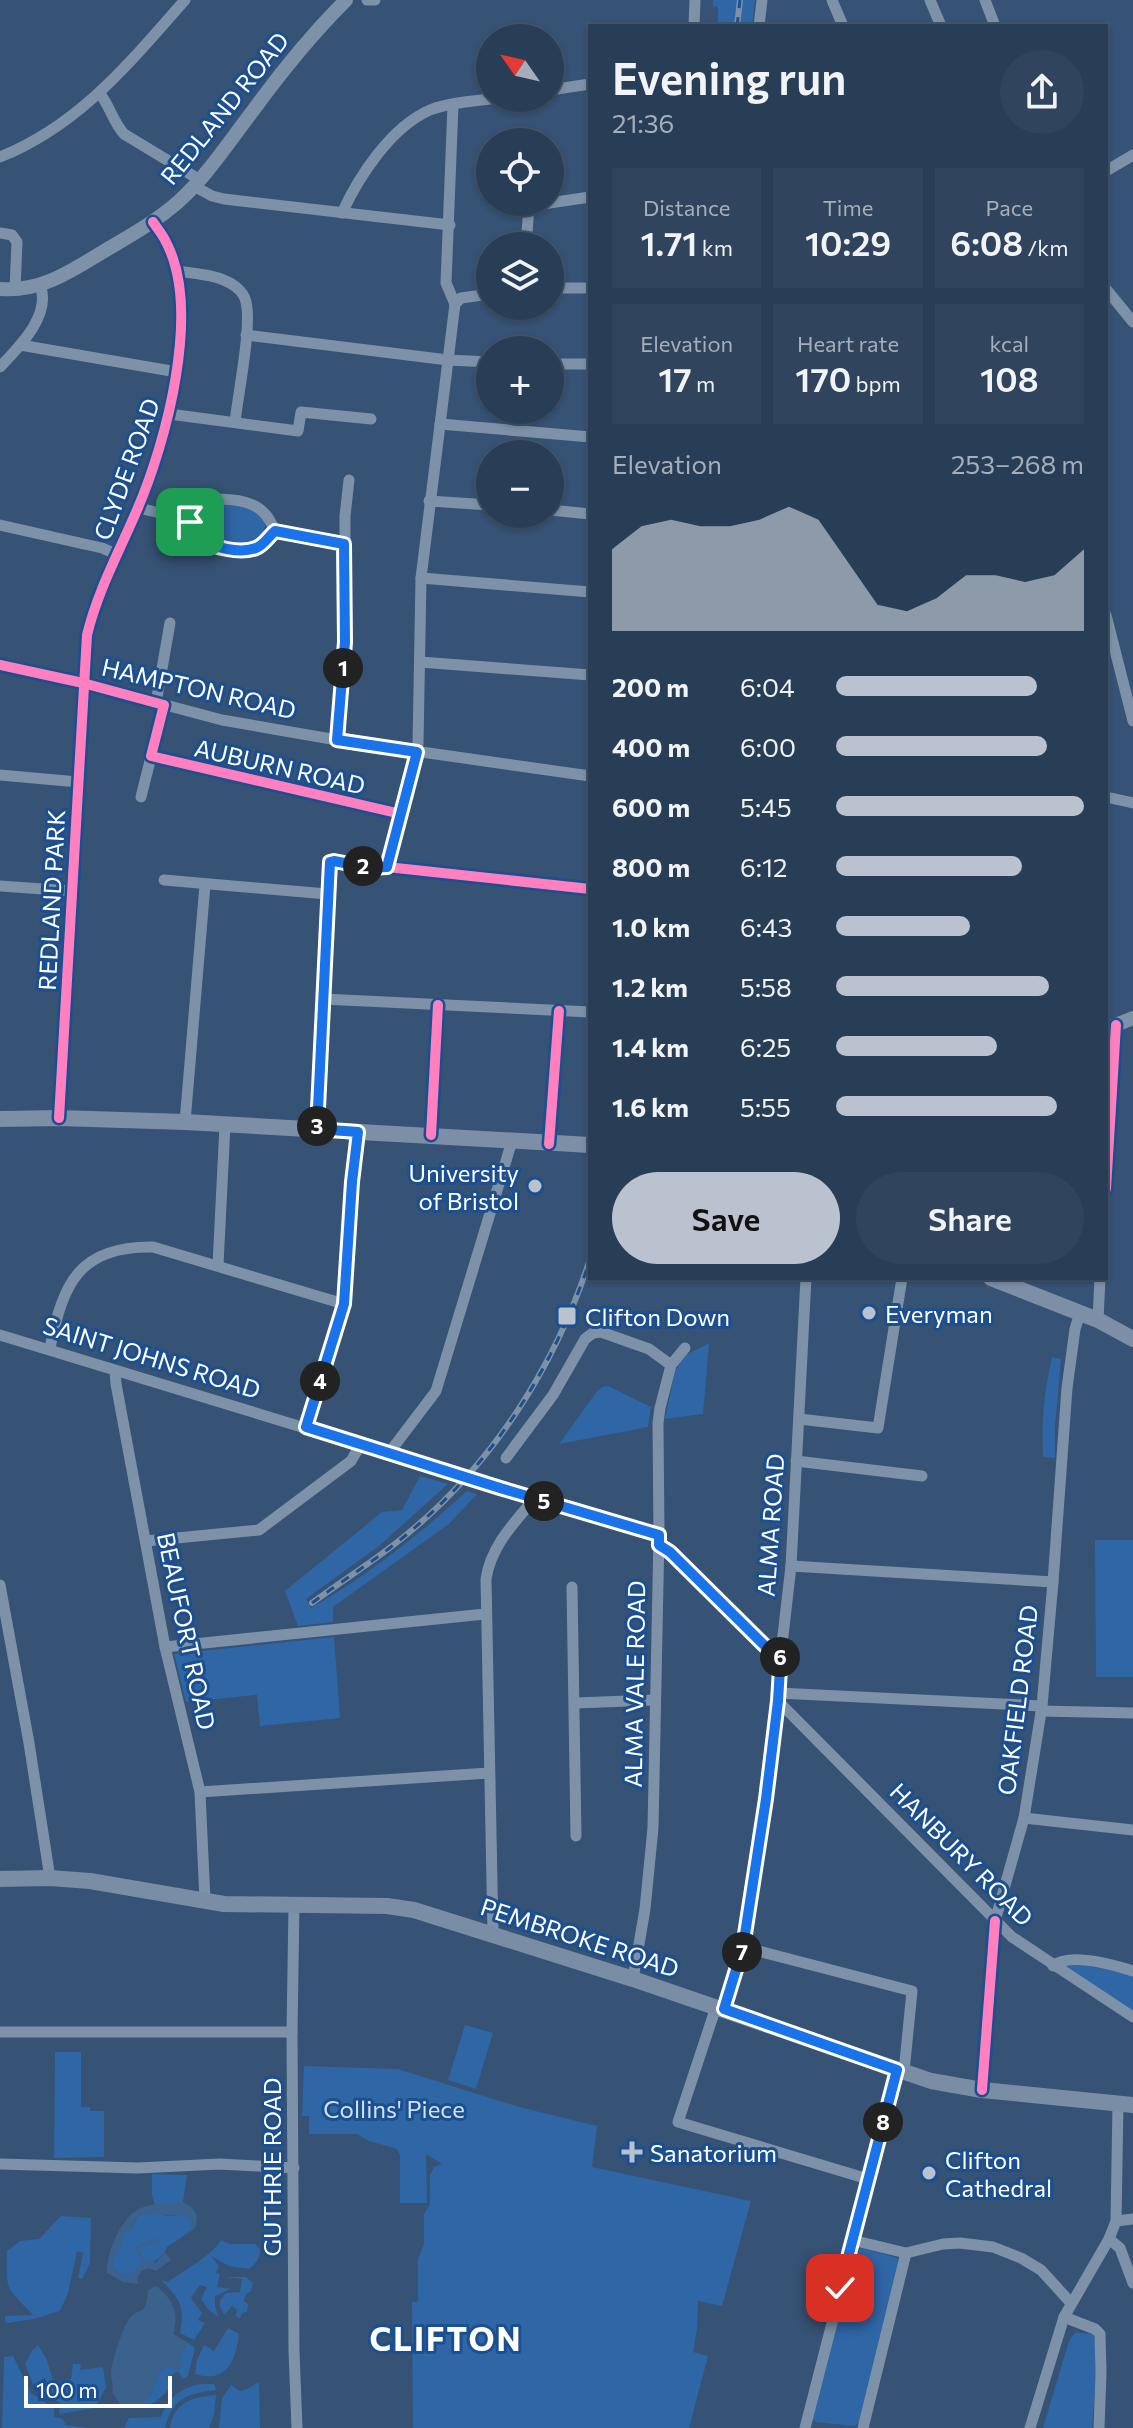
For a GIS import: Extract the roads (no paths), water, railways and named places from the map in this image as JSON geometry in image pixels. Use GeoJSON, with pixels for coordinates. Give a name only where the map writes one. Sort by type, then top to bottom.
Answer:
{"type":"FeatureCollection","features":[{"type":"Feature","properties":{"kind":"main road"},"geometry":{"type":"LineString","coordinates":[[0,1119],[185,1122],[588,1145]]}},
{"type":"Feature","properties":{"kind":"main road"},"geometry":{"type":"LineString","coordinates":[[996,1280],[1098,1320],[1133,1339]]}},
{"type":"Feature","properties":{"kind":"main road","name":"PEMBROKE ROAD"},"geometry":{"type":"LineString","coordinates":[[0,1879],[50,1878],[111,1884],[224,1904],[401,1908],[436,1915],[931,2081],[982,2090],[1125,2105]]}},
{"type":"Feature","properties":{"kind":"street","name":"REDLAND ROAD"},"geometry":{"type":"LineString","coordinates":[[7,290],[40,285],[67,274],[153,222],[197,183],[293,58],[346,0]]}},
{"type":"Feature","properties":{"kind":"street"},"geometry":{"type":"LineString","coordinates":[[367,0],[375,0]]}},
{"type":"Feature","properties":{"kind":"street"},"geometry":{"type":"LineString","coordinates":[[694,24],[695,0]]}},
{"type":"Feature","properties":{"kind":"street"},"geometry":{"type":"LineString","coordinates":[[759,24],[762,0]]}},
{"type":"Feature","properties":{"kind":"street"},"geometry":{"type":"LineString","coordinates":[[832,0],[842,24]]}},
{"type":"Feature","properties":{"kind":"street"},"geometry":{"type":"LineString","coordinates":[[920,0],[938,0]]}},
{"type":"Feature","properties":{"kind":"street"},"geometry":{"type":"LineString","coordinates":[[930,0],[940,24]]}},
{"type":"Feature","properties":{"kind":"street"},"geometry":{"type":"LineString","coordinates":[[985,0],[994,24]]}},
{"type":"Feature","properties":{"kind":"street"},"geometry":{"type":"LineString","coordinates":[[0,157],[56,127],[100,94],[155,36],[183,1]]}},
{"type":"Feature","properties":{"kind":"street"},"geometry":{"type":"LineString","coordinates":[[564,88],[588,84]]}},
{"type":"Feature","properties":{"kind":"street"},"geometry":{"type":"LineString","coordinates":[[100,94],[124,134],[212,196],[450,225]]}},
{"type":"Feature","properties":{"kind":"street"},"geometry":{"type":"LineString","coordinates":[[342,213],[355,185],[403,128],[429,111],[476,101]]}},
{"type":"Feature","properties":{"kind":"street"},"geometry":{"type":"LineString","coordinates":[[387,867],[417,752],[421,578],[455,304],[446,283],[453,105]]}},
{"type":"Feature","properties":{"kind":"street"},"geometry":{"type":"LineString","coordinates":[[1108,170],[1133,155]]}},
{"type":"Feature","properties":{"kind":"street"},"geometry":{"type":"LineString","coordinates":[[528,232],[529,206],[588,197]]}},
{"type":"Feature","properties":{"kind":"street","name":"CLYDE ROAD"},"geometry":{"type":"LineString","coordinates":[[83,683],[84,654],[92,613],[138,508],[169,414],[177,372],[181,310],[175,271],[166,242],[153,222]]}},
{"type":"Feature","properties":{"kind":"street"},"geometry":{"type":"LineString","coordinates":[[0,233],[12,235],[17,242],[7,290]]}},
{"type":"Feature","properties":{"kind":"street"},"geometry":{"type":"LineString","coordinates":[[175,271],[216,278],[239,289],[246,299],[246,335],[235,422]]}},
{"type":"Feature","properties":{"kind":"street"},"geometry":{"type":"LineString","coordinates":[[0,367],[20,345],[42,308],[40,285]]}},
{"type":"Feature","properties":{"kind":"street"},"geometry":{"type":"LineString","coordinates":[[564,288],[588,288]]}},
{"type":"Feature","properties":{"kind":"street"},"geometry":{"type":"LineString","coordinates":[[1108,291],[1133,322]]}},
{"type":"Feature","properties":{"kind":"street"},"geometry":{"type":"LineString","coordinates":[[455,304],[461,298],[476,296]]}},
{"type":"Feature","properties":{"kind":"street"},"geometry":{"type":"LineString","coordinates":[[246,335],[476,361]]}},
{"type":"Feature","properties":{"kind":"street"},"geometry":{"type":"LineString","coordinates":[[20,345],[177,372]]}},
{"type":"Feature","properties":{"kind":"street"},"geometry":{"type":"LineString","coordinates":[[564,364],[588,364]]}},
{"type":"Feature","properties":{"kind":"street"},"geometry":{"type":"LineString","coordinates":[[169,414],[298,431],[301,412],[371,419]]}},
{"type":"Feature","properties":{"kind":"street"},"geometry":{"type":"LineString","coordinates":[[440,424],[588,437]]}},
{"type":"Feature","properties":{"kind":"street"},"geometry":{"type":"LineString","coordinates":[[337,740],[345,642],[344,544],[349,480]]}},
{"type":"Feature","properties":{"kind":"street"},"geometry":{"type":"LineString","coordinates":[[187,519],[208,500],[230,500],[260,509],[275,531]]}},
{"type":"Feature","properties":{"kind":"street"},"geometry":{"type":"LineString","coordinates":[[429,501],[476,504]]}},
{"type":"Feature","properties":{"kind":"street"},"geometry":{"type":"LineString","coordinates":[[138,508],[187,519],[202,540],[235,549],[258,547],[275,531]]}},
{"type":"Feature","properties":{"kind":"street"},"geometry":{"type":"LineString","coordinates":[[564,511],[588,514]]}},
{"type":"Feature","properties":{"kind":"street"},"geometry":{"type":"LineString","coordinates":[[0,525],[102,548],[116,554]]}},
{"type":"Feature","properties":{"kind":"street"},"geometry":{"type":"LineString","coordinates":[[275,531],[344,544]]}},
{"type":"Feature","properties":{"kind":"street"},"geometry":{"type":"LineString","coordinates":[[421,578],[588,592]]}},
{"type":"Feature","properties":{"kind":"street"},"geometry":{"type":"LineString","coordinates":[[141,797],[160,704],[170,623]]}},
{"type":"Feature","properties":{"kind":"street"},"geometry":{"type":"LineString","coordinates":[[1108,623],[1133,721]]}},
{"type":"Feature","properties":{"kind":"street"},"geometry":{"type":"LineString","coordinates":[[420,662],[588,675]]}},
{"type":"Feature","properties":{"kind":"street","name":"HAMPTON ROAD"},"geometry":{"type":"LineString","coordinates":[[0,665],[83,683],[222,720],[337,740],[588,776]]}},
{"type":"Feature","properties":{"kind":"street","name":"REDLAND PARK"},"geometry":{"type":"LineString","coordinates":[[59,1118],[83,683]]}},
{"type":"Feature","properties":{"kind":"street","name":"AUBURN ROAD"},"geometry":{"type":"LineString","coordinates":[[151,756],[401,814]]}},
{"type":"Feature","properties":{"kind":"street"},"geometry":{"type":"LineString","coordinates":[[0,775],[78,782]]}},
{"type":"Feature","properties":{"kind":"street"},"geometry":{"type":"LineString","coordinates":[[1108,797],[1133,803]]}},
{"type":"Feature","properties":{"kind":"street"},"geometry":{"type":"LineString","coordinates":[[317,1129],[330,862],[588,889]]}},
{"type":"Feature","properties":{"kind":"street"},"geometry":{"type":"LineString","coordinates":[[164,880],[327,894]]}},
{"type":"Feature","properties":{"kind":"street"},"geometry":{"type":"LineString","coordinates":[[185,1122],[205,885]]}},
{"type":"Feature","properties":{"kind":"street"},"geometry":{"type":"LineString","coordinates":[[0,886],[71,891]]}},
{"type":"Feature","properties":{"kind":"street"},"geometry":{"type":"LineString","coordinates":[[323,999],[588,1012]]}},
{"type":"Feature","properties":{"kind":"street"},"geometry":{"type":"LineString","coordinates":[[431,1135],[438,1005]]}},
{"type":"Feature","properties":{"kind":"street"},"geometry":{"type":"LineString","coordinates":[[549,1144],[559,1011]]}},
{"type":"Feature","properties":{"kind":"street"},"geometry":{"type":"LineString","coordinates":[[1108,1124],[1111,1027],[1133,1018]]}},
{"type":"Feature","properties":{"kind":"street"},"geometry":{"type":"LineString","coordinates":[[218,1265],[225,1125]]}},
{"type":"Feature","properties":{"kind":"street"},"geometry":{"type":"LineString","coordinates":[[306,1427],[344,1304],[358,1132]]}},
{"type":"Feature","properties":{"kind":"street"},"geometry":{"type":"LineString","coordinates":[[389,1453],[436,1391],[512,1141]]}},
{"type":"Feature","properties":{"kind":"street"},"geometry":{"type":"LineString","coordinates":[[50,1348],[58,1308],[69,1285],[81,1270],[100,1256],[132,1247],[153,1247],[344,1304]]}},
{"type":"Feature","properties":{"kind":"street","name":"ALMA ROAD"},"geometry":{"type":"LineString","coordinates":[[806,1280],[791,1566],[766,1799],[743,1947],[678,2122],[868,2179]]}},
{"type":"Feature","properties":{"kind":"street"},"geometry":{"type":"LineString","coordinates":[[799,1419],[878,1428],[902,1280]]}},
{"type":"Feature","properties":{"kind":"street"},"geometry":{"type":"LineString","coordinates":[[1098,1320],[1100,1280]]}},
{"type":"Feature","properties":{"kind":"street","name":"OAKFIELD ROAD"},"geometry":{"type":"LineString","coordinates":[[982,2090],[995,1921],[1024,1818],[1041,1709],[1067,1388],[1080,1313]]}},
{"type":"Feature","properties":{"kind":"street"},"geometry":{"type":"LineString","coordinates":[[506,1458],[553,1395],[585,1339],[593,1333],[601,1332],[649,1349],[671,1365]]}},
{"type":"Feature","properties":{"kind":"street","name":"SAINT JOHNS ROAD"},"geometry":{"type":"LineString","coordinates":[[0,1335],[535,1498],[659,1540],[766,1647],[781,1653]]}},
{"type":"Feature","properties":{"kind":"street","name":"ALMA VALE ROAD"},"geometry":{"type":"LineString","coordinates":[[633,1979],[645,1909],[653,1828],[659,1540],[658,1423],[671,1365],[685,1348]]}},
{"type":"Feature","properties":{"kind":"street","name":"BEAUFORT ROAD"},"geometry":{"type":"LineString","coordinates":[[115,1371],[165,1647],[200,1792],[205,1901]]}},
{"type":"Feature","properties":{"kind":"street"},"geometry":{"type":"LineString","coordinates":[[146,1541],[259,1530],[351,1461],[361,1444]]}},
{"type":"Feature","properties":{"kind":"street"},"geometry":{"type":"LineString","coordinates":[[796,1461],[922,1476]]}},
{"type":"Feature","properties":{"kind":"street"},"geometry":{"type":"LineString","coordinates":[[493,1934],[485,1614],[488,1563],[512,1524],[535,1498]]}},
{"type":"Feature","properties":{"kind":"street"},"geometry":{"type":"LineString","coordinates":[[791,1566],[1053,1582]]}},
{"type":"Feature","properties":{"kind":"street"},"geometry":{"type":"LineString","coordinates":[[0,1585],[50,1878]]}},
{"type":"Feature","properties":{"kind":"street"},"geometry":{"type":"LineString","coordinates":[[572,1587],[576,1836]]}},
{"type":"Feature","properties":{"kind":"street"},"geometry":{"type":"LineString","coordinates":[[165,1647],[485,1614]]}},
{"type":"Feature","properties":{"kind":"street"},"geometry":{"type":"LineString","coordinates":[[778,1697],[1133,1713]]}},
{"type":"Feature","properties":{"kind":"street","name":"HANBURY ROAD"},"geometry":{"type":"LineString","coordinates":[[778,1697],[1012,1937],[1133,2017]]}},
{"type":"Feature","properties":{"kind":"street"},"geometry":{"type":"LineString","coordinates":[[575,1703],[655,1700]]}},
{"type":"Feature","properties":{"kind":"street"},"geometry":{"type":"LineString","coordinates":[[200,1792],[489,1773]]}},
{"type":"Feature","properties":{"kind":"street"},"geometry":{"type":"LineString","coordinates":[[1024,1818],[1133,1830]]}},
{"type":"Feature","properties":{"kind":"street","name":"GUTHRIE ROAD"},"geometry":{"type":"LineString","coordinates":[[294,1905],[292,2032],[297,2428]]}},
{"type":"Feature","properties":{"kind":"street"},"geometry":{"type":"LineString","coordinates":[[743,1947],[912,1991],[900,2071],[868,2179],[805,2428]]}},
{"type":"Feature","properties":{"kind":"street"},"geometry":{"type":"LineString","coordinates":[[1053,1966],[1069,1959],[1133,1971]]}},
{"type":"Feature","properties":{"kind":"street"},"geometry":{"type":"LineString","coordinates":[[0,2032],[292,2032]]}},
{"type":"Feature","properties":{"kind":"street"},"geometry":{"type":"LineString","coordinates":[[1030,2428],[1064,2317],[1109,2239],[1116,2221],[1125,2105]]}},
{"type":"Feature","properties":{"kind":"street"},"geometry":{"type":"LineString","coordinates":[[0,2164],[138,2168],[220,2164],[294,2168]]}},
{"type":"Feature","properties":{"kind":"street"},"geometry":{"type":"LineString","coordinates":[[1116,2221],[1133,2219]]}},
{"type":"Feature","properties":{"kind":"street"},"geometry":{"type":"LineString","coordinates":[[1109,2239],[1120,2248],[1133,2283]]}},
{"type":"Feature","properties":{"kind":"street"},"geometry":{"type":"LineString","coordinates":[[852,2240],[906,2253],[943,2244],[993,2247],[1041,2270],[1071,2303]]}},
{"type":"Feature","properties":{"kind":"street"},"geometry":{"type":"LineString","coordinates":[[863,2428],[906,2253]]}},
{"type":"Feature","properties":{"kind":"street"},"geometry":{"type":"LineString","coordinates":[[1064,2317],[1100,2334],[1099,2428]]}},
{"type":"Feature","properties":{"kind":"waterway"},"geometry":{"type":"LineString","coordinates":[[144,2262],[137,2250],[139,2246],[158,2240]]}},
{"type":"Feature","properties":{"kind":"railway"},"geometry":{"type":"LineString","coordinates":[[737,24],[740,0]]}},
{"type":"Feature","properties":{"kind":"railway"},"geometry":{"type":"LineString","coordinates":[[312,1603],[406,1535],[467,1477],[518,1410],[540,1374],[559,1337],[588,1265]]}},
{"type":"Feature","properties":{"kind":"place","name":"University of Bristol"},"geometry":{"type":"Point","coordinates":[535,1186]}},
{"type":"Feature","properties":{"kind":"place","name":"Everyman"},"geometry":{"type":"Point","coordinates":[869,1313]}},
{"type":"Feature","properties":{"kind":"place","name":"Clifton Down"},"geometry":{"type":"Point","coordinates":[567,1316]}},
{"type":"Feature","properties":{"kind":"place","name":"Sanatorium"},"geometry":{"type":"Point","coordinates":[632,2152]}},
{"type":"Feature","properties":{"kind":"place","name":"Clifton Cathedral"},"geometry":{"type":"Point","coordinates":[929,2173]}},
{"type":"Feature","properties":{"kind":"district","name":"CLIFTON"},"geometry":{"type":"Point","coordinates":[446,2338]}},
{"type":"Feature","properties":{"kind":"park label","name":"Collins' Piece"},"geometry":{"type":"Point","coordinates":[394,2108]}}]}
